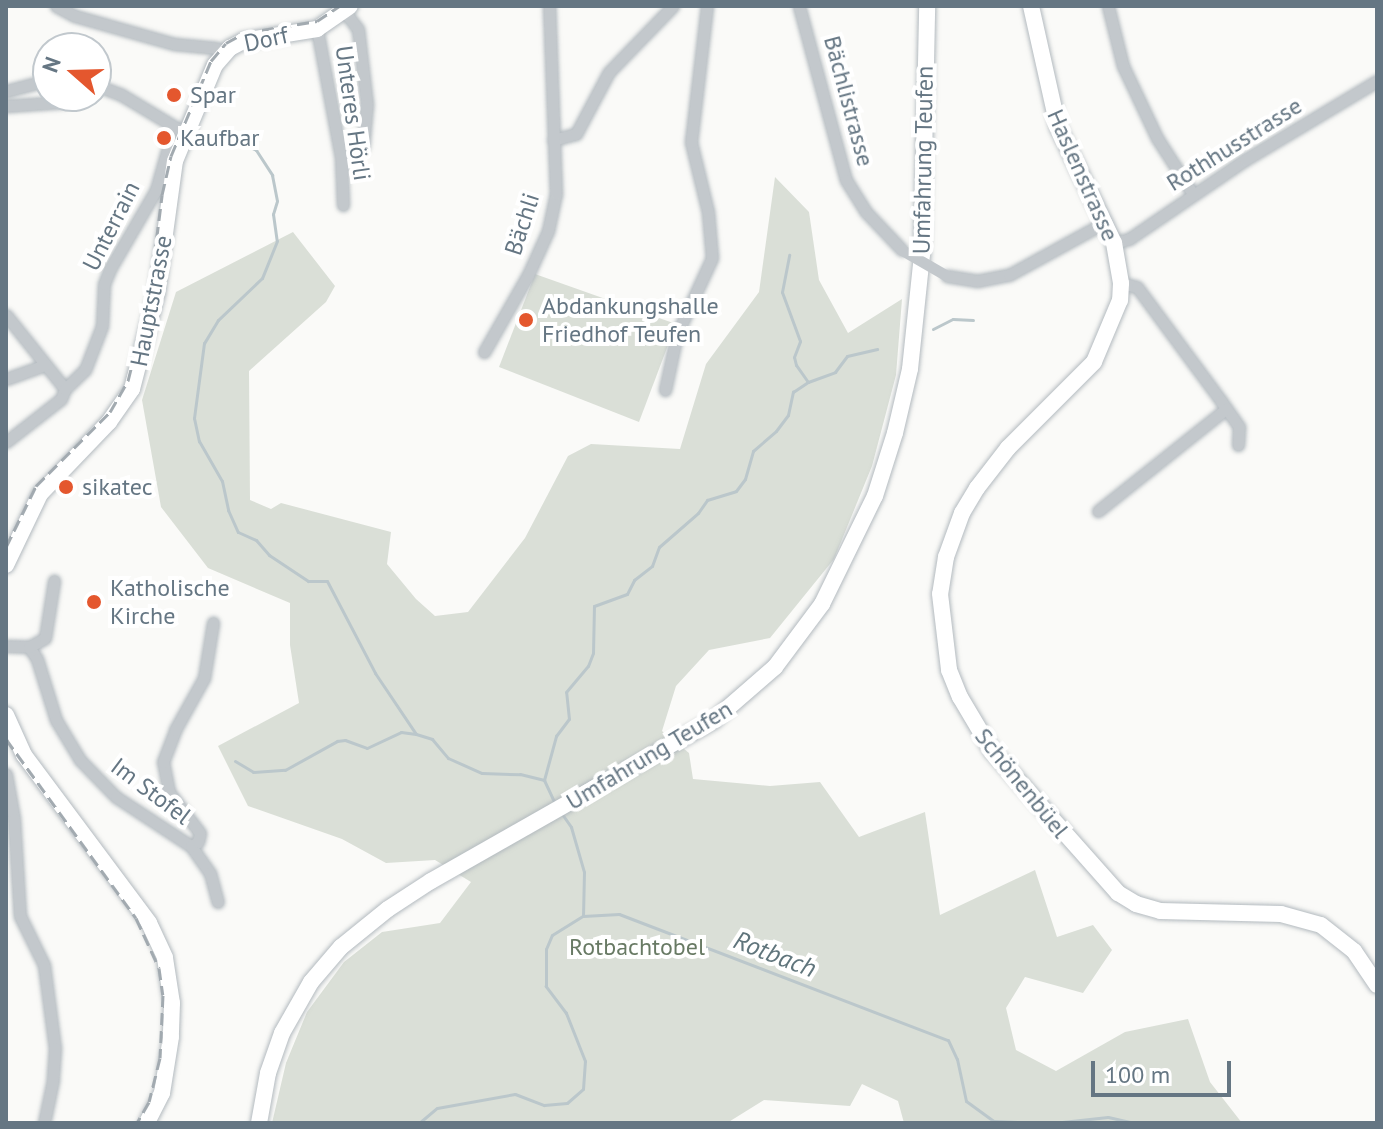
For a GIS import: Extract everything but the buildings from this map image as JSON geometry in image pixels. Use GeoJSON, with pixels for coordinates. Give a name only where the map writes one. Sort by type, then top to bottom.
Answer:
{"type":"FeatureCollection","features":[{"type":"Feature","properties":{"kind":"street"},"geometry":{"type":"LineString","coordinates":[[56,6],[75,16],[174,44],[216,48],[226,52]]}},
{"type":"Feature","properties":{"kind":"street","name":"Bächli"},"geometry":{"type":"LineString","coordinates":[[484,352],[510,311],[548,231],[556,194],[549,6]]}},
{"type":"Feature","properties":{"kind":"street"},"geometry":{"type":"LineString","coordinates":[[553,140],[576,134],[609,72],[673,6]]}},
{"type":"Feature","properties":{"kind":"street"},"geometry":{"type":"LineString","coordinates":[[665,390],[677,334],[712,258],[708,212],[691,142],[707,6]]}},
{"type":"Feature","properties":{"kind":"street","name":"Bächlistrasse"},"geometry":{"type":"LineString","coordinates":[[799,6],[846,180],[866,212],[902,250],[947,276],[977,281],[1009,275],[1106,222]]}},
{"type":"Feature","properties":{"kind":"street","name":"Umfahrung Teufen"},"geometry":{"type":"LineString","coordinates":[[259,1123],[275,1052],[300,998],[341,947],[406,896],[674,746],[735,705],[791,649],[822,604],[864,524],[895,433],[910,369],[919,292],[927,6]]}},
{"type":"Feature","properties":{"kind":"street","name":"Haslenstrasse"},"geometry":{"type":"LineString","coordinates":[[1008,448],[1094,362],[1117,313],[1121,283],[1114,243],[1106,222],[1058,127],[1031,6]]}},
{"type":"Feature","properties":{"kind":"street"},"geometry":{"type":"LineString","coordinates":[[1108,6],[1123,66],[1136,95],[1193,194]]}},
{"type":"Feature","properties":{"kind":"street"},"geometry":{"type":"LineString","coordinates":[[348,9],[358,29],[367,104],[363,147]]}},
{"type":"Feature","properties":{"kind":"street","name":"Dorf"},"geometry":{"type":"LineString","coordinates":[[226,52],[250,39],[317,29],[348,9]]}},
{"type":"Feature","properties":{"kind":"street","name":"Unteres Hörli"},"geometry":{"type":"LineString","coordinates":[[317,29],[341,157],[343,205]]}},
{"type":"Feature","properties":{"kind":"street","name":"Hauptstrasse"},"geometry":{"type":"LineString","coordinates":[[6,565],[40,494],[109,422],[132,389],[157,292],[172,177],[182,140],[202,89],[226,52]]}},
{"type":"Feature","properties":{"kind":"street","name":"Rothhusstrasse"},"geometry":{"type":"LineString","coordinates":[[1114,243],[1129,239],[1193,194],[1377,81]]}},
{"type":"Feature","properties":{"kind":"street"},"geometry":{"type":"LineString","coordinates":[[6,91],[32,84]]}},
{"type":"Feature","properties":{"kind":"street"},"geometry":{"type":"LineString","coordinates":[[112,91],[182,140]]}},
{"type":"Feature","properties":{"kind":"street"},"geometry":{"type":"LineString","coordinates":[[6,106],[32,104]]}},
{"type":"Feature","properties":{"kind":"street","name":"Unterrain"},"geometry":{"type":"LineString","coordinates":[[6,442],[61,399],[65,389],[85,370],[96,349],[102,326],[104,284],[110,269],[156,190],[167,151],[171,145],[182,140]]}},
{"type":"Feature","properties":{"kind":"street"},"geometry":{"type":"LineString","coordinates":[[1121,283],[1137,287],[1226,409],[1239,427],[1238,445]]}},
{"type":"Feature","properties":{"kind":"street"},"geometry":{"type":"LineString","coordinates":[[6,315],[65,389]]}},
{"type":"Feature","properties":{"kind":"street"},"geometry":{"type":"LineString","coordinates":[[6,379],[45,365]]}},
{"type":"Feature","properties":{"kind":"street"},"geometry":{"type":"LineString","coordinates":[[1098,511],[1226,409]]}},
{"type":"Feature","properties":{"kind":"street","name":"Schönenbüel"},"geometry":{"type":"LineString","coordinates":[[1008,448],[962,513],[946,557],[940,594],[949,670],[984,739],[1107,884],[1127,900],[1145,908],[1173,913],[1281,914],[1321,925],[1339,936],[1354,951],[1377,985]]}},
{"type":"Feature","properties":{"kind":"street"},"geometry":{"type":"LineString","coordinates":[[6,646],[29,647],[45,638],[54,581]]}},
{"type":"Feature","properties":{"kind":"street"},"geometry":{"type":"LineString","coordinates":[[191,846],[198,842],[200,833],[169,792],[163,762],[175,730],[204,678],[213,623]]}},
{"type":"Feature","properties":{"kind":"street","name":"Im Stofel"},"geometry":{"type":"LineString","coordinates":[[29,647],[37,659],[56,720],[80,760],[116,797],[191,846],[210,873],[218,902]]}},
{"type":"Feature","properties":{"kind":"street"},"geometry":{"type":"LineString","coordinates":[[6,715],[24,755],[149,923],[165,958],[171,984],[171,1037],[162,1093],[147,1123]]}},
{"type":"Feature","properties":{"kind":"street"},"geometry":{"type":"LineString","coordinates":[[6,774],[20,916],[44,965],[53,1034],[53,1080],[44,1123]]}},
{"type":"Feature","properties":{"kind":"green space","name":"Rotbachtobel"},"geometry":{"type":"Polygon","coordinates":[[[775,177],[809,212],[819,280],[848,333],[902,299],[896,375],[872,466],[834,559],[770,638],[709,650],[676,686],[662,731],[689,753],[693,779],[770,786],[820,782],[859,837],[925,812],[940,915],[1035,870],[1057,937],[1093,925],[1112,950],[1083,993],[1025,977],[1006,1008],[1016,1050],[1056,1071],[1125,1032],[1188,1019],[1210,1082],[1242,1123],[904,1123],[898,1101],[862,1084],[850,1106],[764,1100],[727,1123],[272,1123],[286,1063],[307,1012],[344,962],[382,932],[440,923],[471,882],[435,860],[386,863],[342,839],[248,806],[218,746],[299,703],[290,645],[290,603],[208,568],[161,507],[142,400],[176,292],[293,232],[335,286],[326,302],[249,371],[250,500],[271,509],[281,503],[391,532],[387,564],[416,599],[435,616],[468,612],[525,538],[568,456],[591,444],[680,449],[706,364],[759,292],[775,177]]]}},
{"type":"Feature","properties":{"kind":"green space"},"geometry":{"type":"Polygon","coordinates":[[[535,274],[676,324],[639,422],[499,367],[535,274]]]}},
{"type":"Feature","properties":{"kind":"waterway"},"geometry":{"type":"LineString","coordinates":[[239,142],[256,150],[272,175],[277,201],[273,214],[277,241],[262,278],[218,320],[204,343],[194,418],[199,441],[222,481],[228,510],[238,532],[256,540],[269,555],[308,581],[327,581],[375,673],[416,734],[432,739],[448,758],[482,773],[520,774],[544,780],[555,804]]}},
{"type":"Feature","properties":{"kind":"waterway"},"geometry":{"type":"LineString","coordinates":[[544,780],[556,736],[569,719],[566,692],[588,666],[593,653],[594,606],[627,594],[634,580],[652,566],[659,547],[698,513],[707,500],[736,491],[745,479],[753,451],[776,431],[788,415],[793,392],[808,382],[796,365],[794,357],[800,341],[782,292],[789,255]]}},
{"type":"Feature","properties":{"kind":"waterway"},"geometry":{"type":"LineString","coordinates":[[933,329],[953,319],[973,320]]}},
{"type":"Feature","properties":{"kind":"waterway"},"geometry":{"type":"LineString","coordinates":[[808,382],[835,372],[847,356],[877,349]]}},
{"type":"Feature","properties":{"kind":"waterway"},"geometry":{"type":"LineString","coordinates":[[235,761],[253,772],[285,770],[337,741],[345,740],[367,748],[401,732],[416,734]]}},
{"type":"Feature","properties":{"kind":"waterway"},"geometry":{"type":"LineString","coordinates":[[562,814],[571,827],[584,872],[583,916]]}},
{"type":"Feature","properties":{"kind":"waterway","name":"Rotbach"},"geometry":{"type":"LineString","coordinates":[[419,1123],[437,1108],[515,1094],[544,1105],[567,1103],[583,1089],[585,1061],[566,1013],[546,986],[546,949],[552,935],[583,916],[619,914],[948,1040],[957,1059],[966,1101],[994,1121],[1038,1123]]}},
{"type":"Feature","properties":{"kind":"waterway","name":"Rotbach"},"geometry":{"type":"LineString","coordinates":[[1053,1123],[1108,1117],[1135,1123]]}},
{"type":"Feature","properties":{"kind":"railway"},"geometry":{"type":"LineString","coordinates":[[6,547],[36,486],[110,412],[128,381],[150,292],[162,195],[171,156],[211,61],[226,43],[244,33],[317,21],[339,6]]}},
{"type":"Feature","properties":{"kind":"railway"},"geometry":{"type":"LineString","coordinates":[[6,739],[136,918],[159,968],[163,995],[160,1058],[149,1102],[137,1123]]}},
{"type":"Feature","properties":{"kind":"place","name":"Spar"},"geometry":{"type":"Point","coordinates":[174,95]}},
{"type":"Feature","properties":{"kind":"place","name":"Kaufbar"},"geometry":{"type":"Point","coordinates":[164,138]}},
{"type":"Feature","properties":{"kind":"place","name":"Abdankungshalle Friedhof Teufen"},"geometry":{"type":"Point","coordinates":[526,320]}},
{"type":"Feature","properties":{"kind":"place","name":"sikatec"},"geometry":{"type":"Point","coordinates":[66,487]}},
{"type":"Feature","properties":{"kind":"place","name":"Katholische Kirche"},"geometry":{"type":"Point","coordinates":[94,602]}}]}
